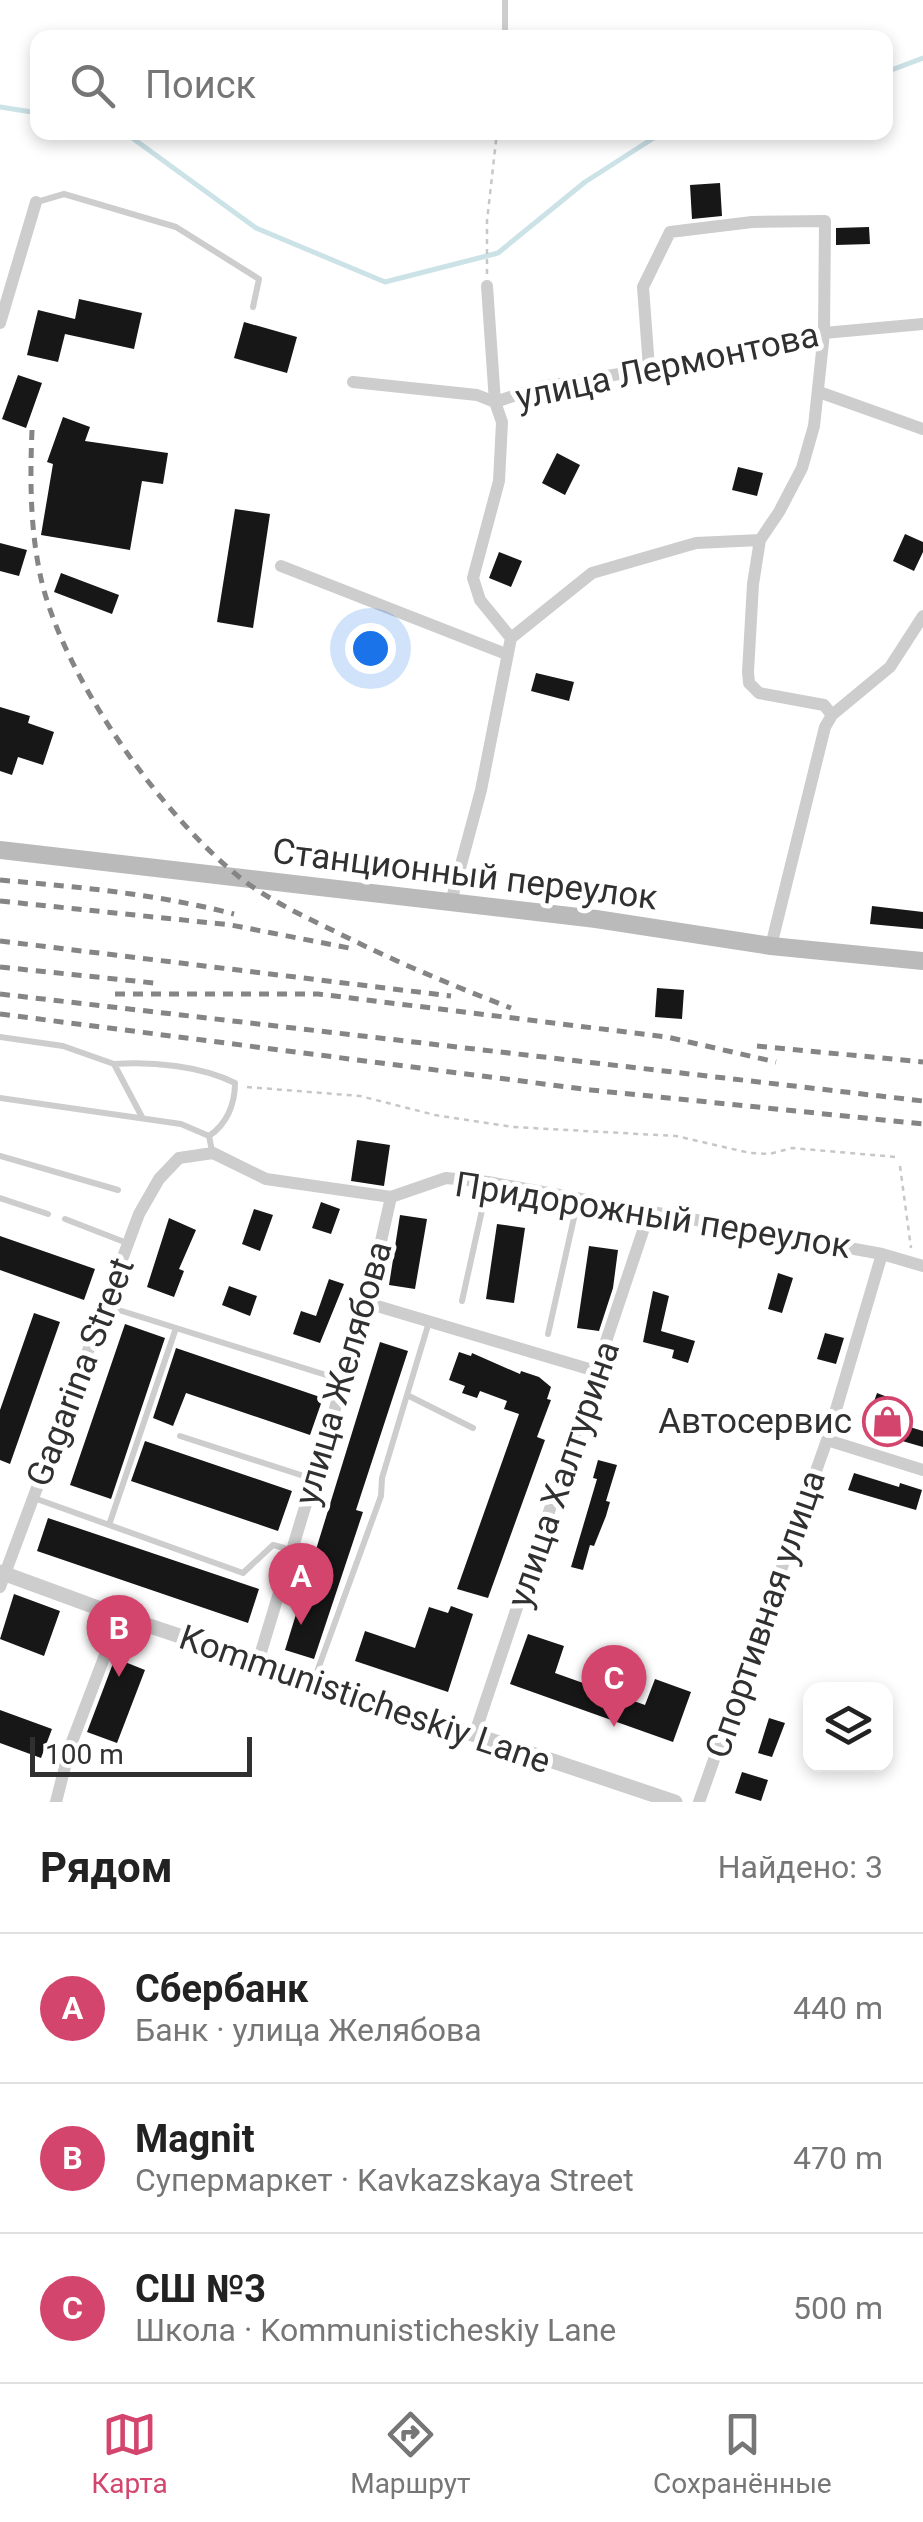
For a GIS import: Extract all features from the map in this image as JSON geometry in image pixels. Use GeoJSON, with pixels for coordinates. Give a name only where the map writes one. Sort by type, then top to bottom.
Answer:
{"type":"FeatureCollection","features":[{"type":"Feature","properties":{"kind":"main road","name":"Станционный переулок"},"geometry":{"type":"LineString","coordinates":[[0,850],[596,919],[771,946],[923,961]]}},
{"type":"Feature","properties":{"kind":"street"},"geometry":{"type":"LineString","coordinates":[[0,323],[36,202]]}},
{"type":"Feature","properties":{"kind":"street"},"geometry":{"type":"LineString","coordinates":[[648,368],[643,287],[670,232],[752,222],[825,221],[824,333],[814,426],[802,468],[780,512],[760,540],[752,584],[749,683],[759,694],[824,705],[832,715]]}},
{"type":"Feature","properties":{"kind":"street"},"geometry":{"type":"LineString","coordinates":[[488,286],[495,402],[502,422],[499,481],[473,578],[480,600],[510,638]]}},
{"type":"Feature","properties":{"kind":"street","name":"улица Лермонтова"},"geometry":{"type":"LineString","coordinates":[[352,382],[478,395],[495,402],[540,387],[746,354],[824,333],[923,324]]}},
{"type":"Feature","properties":{"kind":"street"},"geometry":{"type":"LineString","coordinates":[[818,392],[923,429]]}},
{"type":"Feature","properties":{"kind":"street"},"geometry":{"type":"LineString","coordinates":[[451,902],[481,790],[510,638],[592,574],[696,543],[760,540]]}},
{"type":"Feature","properties":{"kind":"street"},"geometry":{"type":"LineString","coordinates":[[281,566],[506,654]]}},
{"type":"Feature","properties":{"kind":"street"},"geometry":{"type":"LineString","coordinates":[[771,946],[825,728],[832,715],[890,667],[923,616]]}},
{"type":"Feature","properties":{"kind":"street","name":"Придорожный переулок"},"geometry":{"type":"LineString","coordinates":[[212,1152],[266,1180],[391,1197],[446,1178],[488,1182],[882,1254],[918,1264]]}},
{"type":"Feature","properties":{"kind":"street","name":"Gagarina Street"},"geometry":{"type":"LineString","coordinates":[[2,1578],[139,1214],[159,1180],[179,1158],[212,1152]]}},
{"type":"Feature","properties":{"kind":"street","name":"улица Желябова"},"geometry":{"type":"LineString","coordinates":[[258,1662],[368,1303],[391,1197]]}},
{"type":"Feature","properties":{"kind":"street","name":"улица Халтурина"},"geometry":{"type":"LineString","coordinates":[[474,1736],[650,1210]]}},
{"type":"Feature","properties":{"kind":"street","name":"Спортивная улица"},"geometry":{"type":"LineString","coordinates":[[699,1802],[827,1440],[882,1254]]}},
{"type":"Feature","properties":{"kind":"street"},"geometry":{"type":"LineString","coordinates":[[368,1303],[598,1372]]}},
{"type":"Feature","properties":{"kind":"street"},"geometry":{"type":"LineString","coordinates":[[827,1440],[923,1470]]}},
{"type":"Feature","properties":{"kind":"street","name":"Kommunisticheskiy Lane"},"geometry":{"type":"LineString","coordinates":[[2,1578],[675,1802]]}},
{"type":"Feature","properties":{"kind":"street"},"geometry":{"type":"LineString","coordinates":[[56,1802],[70,1748],[120,1616]]}},
{"type":"Feature","properties":{"kind":"lane"},"geometry":{"type":"LineString","coordinates":[[505,0],[505,30]]}},
{"type":"Feature","properties":{"kind":"lane"},"geometry":{"type":"LineString","coordinates":[[36,202],[64,194],[176,227],[259,279],[253,307]]}},
{"type":"Feature","properties":{"kind":"lane"},"geometry":{"type":"LineString","coordinates":[[0,1037],[63,1046],[114,1064],[159,1065],[226,1078],[236,1087],[233,1104],[223,1125],[209,1136]]}},
{"type":"Feature","properties":{"kind":"lane"},"geometry":{"type":"LineString","coordinates":[[114,1064],[142,1117]]}},
{"type":"Feature","properties":{"kind":"lane"},"geometry":{"type":"LineString","coordinates":[[0,1098],[182,1124],[209,1136]]}},
{"type":"Feature","properties":{"kind":"lane"},"geometry":{"type":"LineString","coordinates":[[209,1136],[212,1152]]}},
{"type":"Feature","properties":{"kind":"lane"},"geometry":{"type":"LineString","coordinates":[[0,1156],[118,1190]]}},
{"type":"Feature","properties":{"kind":"lane"},"geometry":{"type":"LineString","coordinates":[[462,1302],[488,1182]]}},
{"type":"Feature","properties":{"kind":"lane"},"geometry":{"type":"LineString","coordinates":[[0,1198],[48,1214]]}},
{"type":"Feature","properties":{"kind":"lane"},"geometry":{"type":"LineString","coordinates":[[548,1334],[578,1198]]}},
{"type":"Feature","properties":{"kind":"lane"},"geometry":{"type":"LineString","coordinates":[[65,1219],[128,1244]]}},
{"type":"Feature","properties":{"kind":"lane"},"geometry":{"type":"LineString","coordinates":[[105,1306],[344,1380]]}},
{"type":"Feature","properties":{"kind":"lane"},"geometry":{"type":"LineString","coordinates":[[314,1682],[381,1496],[382,1478],[429,1322]]}},
{"type":"Feature","properties":{"kind":"lane"},"geometry":{"type":"LineString","coordinates":[[109,1525],[176,1328]]}},
{"type":"Feature","properties":{"kind":"lane"},"geometry":{"type":"LineString","coordinates":[[406,1395],[473,1428]]}},
{"type":"Feature","properties":{"kind":"lane"},"geometry":{"type":"LineString","coordinates":[[180,1436],[314,1479]]}},
{"type":"Feature","properties":{"kind":"lane"},"geometry":{"type":"LineString","coordinates":[[33,1497],[243,1573],[273,1546],[292,1550]]}},
{"type":"Feature","properties":{"kind":"path"},"geometry":{"type":"LineString","coordinates":[[488,286],[488,221],[496,140]]}},
{"type":"Feature","properties":{"kind":"path"},"geometry":{"type":"LineString","coordinates":[[236,1087],[360,1096],[434,1115],[514,1127],[676,1136],[750,1153],[769,1154],[792,1148],[896,1157]]}},
{"type":"Feature","properties":{"kind":"path"},"geometry":{"type":"LineString","coordinates":[[900,1166],[918,1264]]}},
{"type":"Feature","properties":{"kind":"building"},"geometry":{"type":"Polygon","coordinates":[[[720,183],[722,216],[692,219],[690,185],[720,183]]]}},
{"type":"Feature","properties":{"kind":"building"},"geometry":{"type":"Polygon","coordinates":[[[869,227],[870,244],[836,245],[836,228],[869,227]]]}},
{"type":"Feature","properties":{"kind":"building"},"geometry":{"type":"Polygon","coordinates":[[[79,299],[142,313],[134,349],[65,334],[58,362],[27,355],[38,310],[75,319],[79,299]]]}},
{"type":"Feature","properties":{"kind":"building"},"geometry":{"type":"Polygon","coordinates":[[[244,322],[297,337],[287,373],[234,358],[244,322]]]}},
{"type":"Feature","properties":{"kind":"building"},"geometry":{"type":"Polygon","coordinates":[[[18,375],[42,383],[26,428],[2,419],[18,375]]]}},
{"type":"Feature","properties":{"kind":"building"},"geometry":{"type":"Polygon","coordinates":[[[63,417],[90,427],[85,441],[168,453],[163,484],[142,481],[130,550],[41,535],[53,464],[47,462],[63,417]]]}},
{"type":"Feature","properties":{"kind":"building"},"geometry":{"type":"Polygon","coordinates":[[[557,453],[580,465],[565,495],[542,483],[557,453]]]}},
{"type":"Feature","properties":{"kind":"building"},"geometry":{"type":"Polygon","coordinates":[[[738,467],[763,473],[757,496],[732,490],[738,467]]]}},
{"type":"Feature","properties":{"kind":"building"},"geometry":{"type":"Polygon","coordinates":[[[235,509],[270,514],[253,628],[217,622],[235,509]]]}},
{"type":"Feature","properties":{"kind":"building"},"geometry":{"type":"Polygon","coordinates":[[[905,534],[923,542],[914,571],[893,561],[905,534]]]}},
{"type":"Feature","properties":{"kind":"building"},"geometry":{"type":"Polygon","coordinates":[[[0,543],[27,550],[19,576],[0,571],[0,543]]]}},
{"type":"Feature","properties":{"kind":"building"},"geometry":{"type":"Polygon","coordinates":[[[499,552],[522,561],[511,587],[489,578],[499,552]]]}},
{"type":"Feature","properties":{"kind":"building"},"geometry":{"type":"Polygon","coordinates":[[[61,573],[119,595],[112,614],[54,592],[61,573]]]}},
{"type":"Feature","properties":{"kind":"building"},"geometry":{"type":"Polygon","coordinates":[[[536,673],[574,682],[569,701],[531,691],[536,673]]]}},
{"type":"Feature","properties":{"kind":"building"},"geometry":{"type":"Polygon","coordinates":[[[0,707],[30,716],[28,723],[54,732],[43,765],[18,757],[12,775],[0,771],[0,707]]]}},
{"type":"Feature","properties":{"kind":"building"},"geometry":{"type":"Polygon","coordinates":[[[872,906],[923,912],[923,929],[870,924],[872,906]]]}},
{"type":"Feature","properties":{"kind":"building"},"geometry":{"type":"Polygon","coordinates":[[[657,988],[684,990],[682,1019],[655,1017],[657,988]]]}},
{"type":"Feature","properties":{"kind":"building"},"geometry":{"type":"Polygon","coordinates":[[[357,1140],[390,1145],[384,1186],[351,1181],[357,1140]]]}},
{"type":"Feature","properties":{"kind":"building"},"geometry":{"type":"Polygon","coordinates":[[[321,1202],[340,1209],[331,1234],[312,1228],[321,1202]]]}},
{"type":"Feature","properties":{"kind":"building"},"geometry":{"type":"Polygon","coordinates":[[[254,1209],[273,1215],[260,1251],[242,1244],[254,1209]]]}},
{"type":"Feature","properties":{"kind":"building"},"geometry":{"type":"Polygon","coordinates":[[[400,1215],[427,1219],[415,1289],[389,1285],[400,1215]]]}},
{"type":"Feature","properties":{"kind":"building"},"geometry":{"type":"Polygon","coordinates":[[[169,1218],[196,1230],[179,1269],[184,1271],[174,1297],[147,1287],[169,1218]]]}},
{"type":"Feature","properties":{"kind":"building"},"geometry":{"type":"Polygon","coordinates":[[[497,1224],[525,1228],[514,1303],[486,1299],[497,1224]]]}},
{"type":"Feature","properties":{"kind":"building"},"geometry":{"type":"Polygon","coordinates":[[[0,1236],[95,1269],[84,1300],[0,1270],[0,1236]]]}},
{"type":"Feature","properties":{"kind":"building"},"geometry":{"type":"Polygon","coordinates":[[[589,1246],[618,1250],[613,1288],[599,1331],[577,1328],[589,1246]]]}},
{"type":"Feature","properties":{"kind":"building"},"geometry":{"type":"Polygon","coordinates":[[[778,1273],[793,1278],[782,1313],[768,1309],[778,1273]]]}},
{"type":"Feature","properties":{"kind":"building"},"geometry":{"type":"Polygon","coordinates":[[[329,1279],[344,1284],[320,1343],[293,1334],[301,1311],[316,1316],[329,1279]]]}},
{"type":"Feature","properties":{"kind":"building"},"geometry":{"type":"Polygon","coordinates":[[[229,1286],[257,1296],[250,1316],[222,1305],[229,1286]]]}},
{"type":"Feature","properties":{"kind":"building"},"geometry":{"type":"Polygon","coordinates":[[[653,1291],[669,1296],[661,1331],[695,1341],[688,1363],[672,1358],[674,1350],[643,1342],[653,1291]]]}},
{"type":"Feature","properties":{"kind":"building"},"geometry":{"type":"Polygon","coordinates":[[[34,1313],[60,1322],[10,1464],[0,1460],[0,1410],[34,1313]]]}},
{"type":"Feature","properties":{"kind":"building"},"geometry":{"type":"Polygon","coordinates":[[[125,1324],[165,1338],[111,1499],[70,1485],[125,1324]]]}},
{"type":"Feature","properties":{"kind":"building"},"geometry":{"type":"Polygon","coordinates":[[[825,1333],[844,1338],[836,1364],[817,1359],[825,1333]]]}},
{"type":"Feature","properties":{"kind":"building"},"geometry":{"type":"Polygon","coordinates":[[[380,1342],[408,1351],[356,1510],[363,1512],[314,1659],[285,1650],[380,1342]]]}},
{"type":"Feature","properties":{"kind":"building"},"geometry":{"type":"Polygon","coordinates":[[[176,1348],[323,1398],[310,1435],[186,1393],[173,1426],[153,1418],[176,1348]]]}},
{"type":"Feature","properties":{"kind":"building"},"geometry":{"type":"Polygon","coordinates":[[[459,1352],[539,1377],[551,1387],[547,1399],[551,1400],[537,1437],[545,1440],[488,1598],[457,1589],[519,1414],[504,1409],[507,1401],[480,1391],[477,1398],[462,1393],[465,1386],[449,1380],[459,1352]]]}},
{"type":"Feature","properties":{"kind":"building"},"geometry":{"type":"Polygon","coordinates":[[[877,1393],[898,1401],[890,1421],[923,1431],[923,1447],[864,1430],[877,1393]]]}},
{"type":"Feature","properties":{"kind":"building"},"geometry":{"type":"Polygon","coordinates":[[[145,1441],[292,1491],[278,1531],[131,1481],[145,1441]]]}},
{"type":"Feature","properties":{"kind":"building"},"geometry":{"type":"Polygon","coordinates":[[[598,1460],[617,1465],[606,1501],[610,1502],[606,1516],[594,1546],[590,1545],[583,1570],[571,1567],[597,1479],[593,1478],[598,1460]]]}},
{"type":"Feature","properties":{"kind":"building"},"geometry":{"type":"Polygon","coordinates":[[[854,1473],[922,1490],[916,1510],[848,1490],[854,1473]]]}},
{"type":"Feature","properties":{"kind":"building"},"geometry":{"type":"Polygon","coordinates":[[[48,1518],[259,1589],[248,1623],[37,1551],[48,1518]]]}},
{"type":"Feature","properties":{"kind":"building"},"geometry":{"type":"Polygon","coordinates":[[[14,1594],[60,1611],[44,1656],[0,1639],[14,1594]]]}},
{"type":"Feature","properties":{"kind":"building"},"geometry":{"type":"Polygon","coordinates":[[[451,1606],[473,1614],[448,1692],[355,1661],[365,1631],[415,1648],[429,1607],[448,1613],[451,1606]]]}},
{"type":"Feature","properties":{"kind":"building"},"geometry":{"type":"Polygon","coordinates":[[[528,1634],[564,1646],[555,1673],[645,1705],[655,1679],[691,1692],[673,1742],[510,1684],[528,1634]]]}},
{"type":"Feature","properties":{"kind":"building"},"geometry":{"type":"Polygon","coordinates":[[[115,1658],[145,1670],[117,1743],[87,1732],[115,1658]]]}},
{"type":"Feature","properties":{"kind":"building"},"geometry":{"type":"Polygon","coordinates":[[[0,1710],[52,1729],[41,1758],[0,1743],[0,1710]]]}},
{"type":"Feature","properties":{"kind":"building"},"geometry":{"type":"Polygon","coordinates":[[[769,1718],[785,1723],[772,1757],[758,1753],[769,1718]]]}},
{"type":"Feature","properties":{"kind":"building"},"geometry":{"type":"Polygon","coordinates":[[[742,1772],[768,1780],[761,1801],[735,1793],[742,1772]]]}},
{"type":"Feature","properties":{"kind":"waterway"},"geometry":{"type":"LineString","coordinates":[[893,69],[923,58]]}},
{"type":"Feature","properties":{"kind":"waterway"},"geometry":{"type":"LineString","coordinates":[[0,107],[30,112]]}},
{"type":"Feature","properties":{"kind":"waterway"},"geometry":{"type":"LineString","coordinates":[[135,140],[256,228],[385,282],[498,253],[585,182],[651,140]]}},
{"type":"Feature","properties":{"kind":"railway"},"geometry":{"type":"LineString","coordinates":[[32,430],[34,538],[51,614],[92,699],[180,820],[212,853],[265,895],[379,953],[511,1008]]}},
{"type":"Feature","properties":{"kind":"railway"},"geometry":{"type":"LineString","coordinates":[[0,880],[147,896],[234,914]]}},
{"type":"Feature","properties":{"kind":"railway"},"geometry":{"type":"LineString","coordinates":[[0,901],[231,925],[349,948]]}},
{"type":"Feature","properties":{"kind":"railway"},"geometry":{"type":"LineString","coordinates":[[0,941],[451,996]]}},
{"type":"Feature","properties":{"kind":"railway"},"geometry":{"type":"LineString","coordinates":[[0,967],[154,983]]}},
{"type":"Feature","properties":{"kind":"railway"},"geometry":{"type":"LineString","coordinates":[[0,994],[923,1101]]}},
{"type":"Feature","properties":{"kind":"railway"},"geometry":{"type":"LineString","coordinates":[[115,994],[318,994],[667,1037],[776,1062]]}},
{"type":"Feature","properties":{"kind":"railway"},"geometry":{"type":"LineString","coordinates":[[0,1014],[591,1090],[923,1124]]}},
{"type":"Feature","properties":{"kind":"railway"},"geometry":{"type":"LineString","coordinates":[[757,1046],[923,1062]]}},
{"type":"Feature","properties":{"kind":"place","name":"Автосервис"},"geometry":{"type":"Point","coordinates":[887,1421]}},
{"type":"Feature","properties":{"kind":"place","name":"Сбербанк"},"geometry":{"type":"Point","coordinates":[301,1625]}},
{"type":"Feature","properties":{"kind":"place","name":"Magnit"},"geometry":{"type":"Point","coordinates":[119,1677]}},
{"type":"Feature","properties":{"kind":"place","name":"СШ №3"},"geometry":{"type":"Point","coordinates":[614,1727]}}]}
